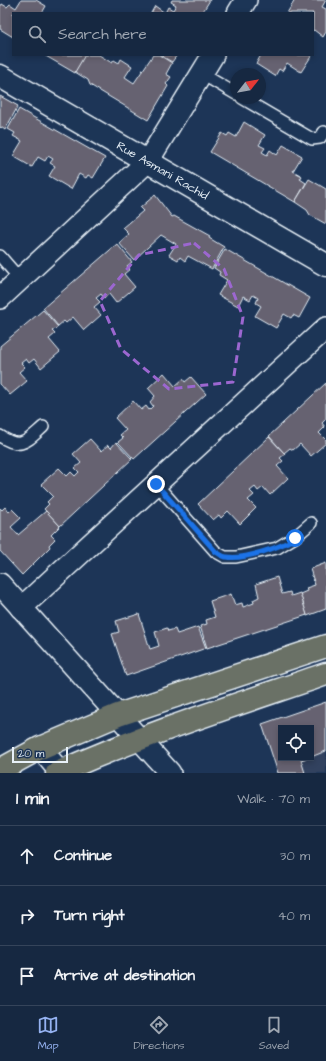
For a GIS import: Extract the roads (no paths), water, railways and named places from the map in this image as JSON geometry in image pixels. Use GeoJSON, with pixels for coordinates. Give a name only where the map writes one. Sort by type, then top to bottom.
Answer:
{"type":"FeatureCollection","features":[{"type":"Feature","properties":{"kind":"main road"},"geometry":{"type":"LineString","coordinates":[[0,770],[40,748],[118,715],[150,706],[189,691],[326,646]]}},
{"type":"Feature","properties":{"kind":"main road"},"geometry":{"type":"LineString","coordinates":[[59,773],[140,739],[326,674]]}},
{"type":"Feature","properties":{"kind":"street"},"geometry":{"type":"LineString","coordinates":[[239,12],[246,0]]}},
{"type":"Feature","properties":{"kind":"street"},"geometry":{"type":"LineString","coordinates":[[0,298],[148,161],[212,56]]}},
{"type":"Feature","properties":{"kind":"street","name":"Rue Asmani Rachid"},"geometry":{"type":"LineString","coordinates":[[0,76],[326,265]]}},
{"type":"Feature","properties":{"kind":"street"},"geometry":{"type":"LineString","coordinates":[[21,608],[326,328]]}},
{"type":"Feature","properties":{"kind":"street"},"geometry":{"type":"LineString","coordinates":[[0,584],[170,773]]}},
{"type":"Feature","properties":{"kind":"street"},"geometry":{"type":"LineString","coordinates":[[40,748],[59,773]]}},
{"type":"Feature","properties":{"kind":"lane"},"geometry":{"type":"LineString","coordinates":[[202,74],[230,90]]}},
{"type":"Feature","properties":{"kind":"lane"},"geometry":{"type":"LineString","coordinates":[[252,104],[312,139],[320,138],[324,132]]}},
{"type":"Feature","properties":{"kind":"lane"},"geometry":{"type":"LineString","coordinates":[[0,256],[20,279]]}},
{"type":"Feature","properties":{"kind":"lane"},"geometry":{"type":"LineString","coordinates":[[0,436],[13,443],[22,443],[31,438],[43,427]]}},
{"type":"Feature","properties":{"kind":"lane"},"geometry":{"type":"LineString","coordinates":[[156,484],[216,552],[225,557],[236,558],[276,548],[295,538],[311,523]]}}]}
